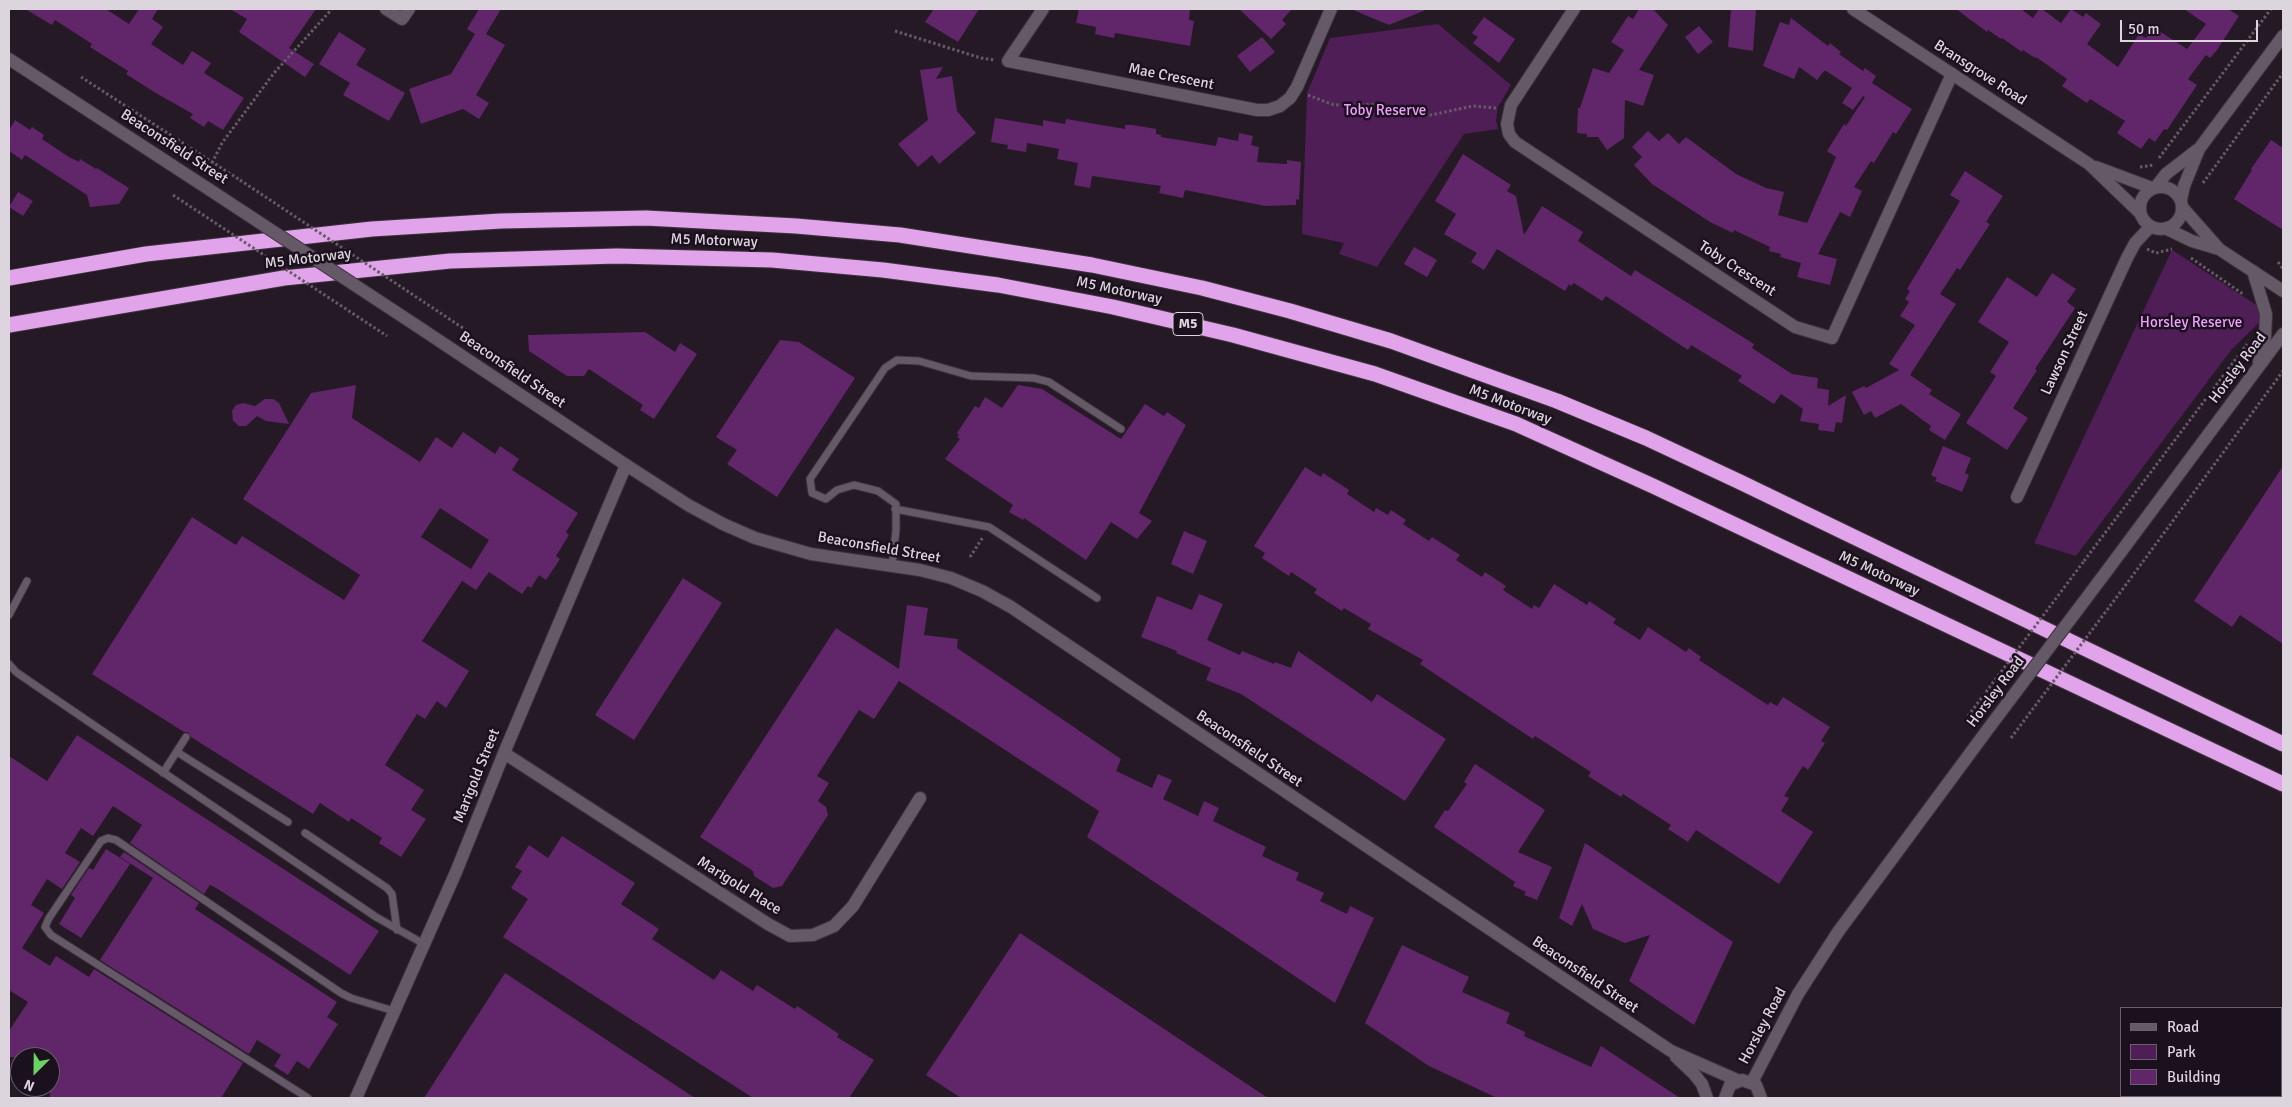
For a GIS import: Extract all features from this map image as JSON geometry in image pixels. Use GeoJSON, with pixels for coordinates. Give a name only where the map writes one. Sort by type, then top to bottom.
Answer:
{"type":"FeatureCollection","features":[{"type":"Feature","properties":{"kind":"highway","name":"M5 Motorway"},"geometry":{"type":"LineString","coordinates":[[9,278],[146,254],[372,229],[500,221],[646,218],[796,226],[900,235],[1092,264],[1202,288],[1290,310],[1391,341],[1556,401],[1646,438],[1740,482],[2283,744]]}},
{"type":"Feature","properties":{"kind":"highway","name":"M5 Motorway"},"geometry":{"type":"LineString","coordinates":[[9,326],[284,278],[450,261],[617,256],[772,260],[883,270],[998,285],[1113,307],[1233,335],[1375,374],[1516,424],[1653,486],[2283,784]]}},
{"type":"Feature","properties":{"kind":"main road"},"geometry":{"type":"LineString","coordinates":[[386,9],[402,19],[409,9]]}},
{"type":"Feature","properties":{"kind":"main road"},"geometry":{"type":"LineString","coordinates":[[1008,61],[1043,9]]}},
{"type":"Feature","properties":{"kind":"main road","name":"Mae Crescent"},"geometry":{"type":"LineString","coordinates":[[1008,61],[1257,110],[1268,110],[1280,106],[1290,98],[1296,89],[1331,9]]}},
{"type":"Feature","properties":{"kind":"main road"},"geometry":{"type":"LineString","coordinates":[[1510,109],[1574,9]]}},
{"type":"Feature","properties":{"kind":"main road","name":"Bransgrove Road"},"geometry":{"type":"LineString","coordinates":[[1852,9],[2089,164],[2140,213]]}},
{"type":"Feature","properties":{"kind":"main road"},"geometry":{"type":"LineString","coordinates":[[2168,229],[2178,220],[2184,186],[2199,149],[2283,36]]}},
{"type":"Feature","properties":{"kind":"main road","name":"Beaconsfield Street"},"geometry":{"type":"LineString","coordinates":[[9,59],[688,505],[755,538],[811,554],[892,566],[951,578],[982,591],[1011,607],[1671,1052],[1737,1080],[1752,1082]]}},
{"type":"Feature","properties":{"kind":"main road","name":"Toby Crescent"},"geometry":{"type":"LineString","coordinates":[[1510,109],[1507,124],[1509,134],[1515,142],[1795,327],[1832,338],[1952,74]]}},
{"type":"Feature","properties":{"kind":"main road"},"geometry":{"type":"LineString","coordinates":[[2199,149],[2166,174],[2154,188],[2142,197],[2140,213],[2145,223],[2150,227],[2161,230],[2168,229],[2219,249],[2283,291]]}},
{"type":"Feature","properties":{"kind":"main road","name":"Bransgrove Road"},"geometry":{"type":"LineString","coordinates":[[2089,164],[2154,188]]}},
{"type":"Feature","properties":{"kind":"main road"},"geometry":{"type":"LineString","coordinates":[[2154,188],[2166,187],[2172,190],[2181,204],[2219,249]]}},
{"type":"Feature","properties":{"kind":"main road","name":"Lawson Street"},"geometry":{"type":"LineString","coordinates":[[2017,498],[2135,243],[2150,227]]}},
{"type":"Feature","properties":{"kind":"main road"},"geometry":{"type":"LineString","coordinates":[[2253,271],[2266,314],[2265,338],[2257,370]]}},
{"type":"Feature","properties":{"kind":"main road","name":"Horsley Road"},"geometry":{"type":"LineString","coordinates":[[1752,1082],[1798,994],[1838,932],[2257,370],[2277,348],[2283,334]]}},
{"type":"Feature","properties":{"kind":"main road","name":"Marigold Street"},"geometry":{"type":"LineString","coordinates":[[356,1098],[456,872],[626,465]]}},
{"type":"Feature","properties":{"kind":"main road","name":"Marigold Place"},"geometry":{"type":"LineString","coordinates":[[504,754],[768,924],[790,936],[812,935],[834,926],[853,906],[920,798]]}},
{"type":"Feature","properties":{"kind":"main road"},"geometry":{"type":"LineString","coordinates":[[1671,1052],[1702,1084],[1720,1098]]}},
{"type":"Feature","properties":{"kind":"main road"},"geometry":{"type":"LineString","coordinates":[[1725,1098],[1730,1085],[1737,1080]]}},
{"type":"Feature","properties":{"kind":"main road"},"geometry":{"type":"LineString","coordinates":[[1752,1082],[1759,1089],[1761,1098]]}},
{"type":"Feature","properties":{"kind":"main road"},"geometry":{"type":"LineString","coordinates":[[1702,1084],[1707,1098]]}},
{"type":"Feature","properties":{"kind":"lane"},"geometry":{"type":"LineString","coordinates":[[892,566],[896,504],[878,491],[854,485],[837,490],[826,498],[812,493],[810,479],[885,368],[897,360],[919,361],[971,376],[1034,378],[1049,382],[1121,429]]}},
{"type":"Feature","properties":{"kind":"lane"},"geometry":{"type":"LineString","coordinates":[[896,509],[990,527],[1097,598]]}},
{"type":"Feature","properties":{"kind":"lane"},"geometry":{"type":"LineString","coordinates":[[9,615],[27,581]]}},
{"type":"Feature","properties":{"kind":"lane"},"geometry":{"type":"LineString","coordinates":[[9,664],[16,672],[163,773],[397,930],[424,944]]}},
{"type":"Feature","properties":{"kind":"lane"},"geometry":{"type":"LineString","coordinates":[[163,773],[186,737]]}},
{"type":"Feature","properties":{"kind":"lane"},"geometry":{"type":"LineString","coordinates":[[177,752],[288,822]]}},
{"type":"Feature","properties":{"kind":"lane"},"geometry":{"type":"LineString","coordinates":[[305,833],[387,888],[392,894],[397,930]]}},
{"type":"Feature","properties":{"kind":"lane"},"geometry":{"type":"LineString","coordinates":[[308,1098],[51,935],[45,927],[49,918],[101,841],[108,838],[116,840],[341,993],[351,998],[394,1011]]}},
{"type":"Feature","properties":{"kind":"path"},"geometry":{"type":"LineString","coordinates":[[212,163],[222,143],[274,73],[332,9]]}},
{"type":"Feature","properties":{"kind":"path"},"geometry":{"type":"LineString","coordinates":[[2128,178],[2136,164],[2141,167],[2154,165],[2271,9]]}},
{"type":"Feature","properties":{"kind":"path"},"geometry":{"type":"LineString","coordinates":[[896,31],[980,58],[1008,61]]}},
{"type":"Feature","properties":{"kind":"path"},"geometry":{"type":"LineString","coordinates":[[2200,188],[2283,73]]}},
{"type":"Feature","properties":{"kind":"path"},"geometry":{"type":"LineString","coordinates":[[81,77],[466,330]]}},
{"type":"Feature","properties":{"kind":"path"},"geometry":{"type":"LineString","coordinates":[[1296,89],[1318,101],[1334,105],[1381,106],[1402,113],[1432,115],[1473,106],[1510,109]]}},
{"type":"Feature","properties":{"kind":"path"},"geometry":{"type":"LineString","coordinates":[[174,195],[386,336]]}},
{"type":"Feature","properties":{"kind":"path"},"geometry":{"type":"LineString","coordinates":[[2184,253],[2192,240]]}},
{"type":"Feature","properties":{"kind":"path"},"geometry":{"type":"LineString","coordinates":[[2135,243],[2156,253],[2175,249],[2184,253],[2234,286],[2246,297]]}},
{"type":"Feature","properties":{"kind":"path"},"geometry":{"type":"LineString","coordinates":[[2278,262],[2283,269]]}},
{"type":"Feature","properties":{"kind":"path"},"geometry":{"type":"LineString","coordinates":[[1968,716],[2248,341]]}},
{"type":"Feature","properties":{"kind":"path"},"geometry":{"type":"LineString","coordinates":[[2011,738],[2283,371]]}},
{"type":"Feature","properties":{"kind":"path"},"geometry":{"type":"LineString","coordinates":[[970,556],[983,536]]}},
{"type":"Feature","properties":{"kind":"green space","name":"Toby Reserve"},"geometry":{"type":"Polygon","coordinates":[[[1438,24],[1511,85],[1498,107],[1496,120],[1498,129],[1464,134],[1377,267],[1339,254],[1344,243],[1302,234],[1307,93],[1330,38],[1438,24]]]}},
{"type":"Feature","properties":{"kind":"green space","name":"Horsley Reserve"},"geometry":{"type":"Polygon","coordinates":[[[2172,250],[2264,310],[2264,318],[2232,349],[2076,556],[2034,543],[2172,250]]]}},
{"type":"Feature","properties":{"kind":"building"},"geometry":{"type":"Polygon","coordinates":[[[25,9],[106,9],[129,24],[139,9],[158,9],[152,19],[163,27],[151,44],[183,65],[192,51],[211,63],[204,73],[244,98],[223,130],[208,121],[204,127],[190,118],[193,114],[126,74],[128,71],[90,47],[92,44],[55,20],[52,25],[25,9]]]}},
{"type":"Feature","properties":{"kind":"building"},"geometry":{"type":"Polygon","coordinates":[[[230,9],[316,9],[289,48],[314,64],[305,77],[239,32],[247,19],[230,9]]]}},
{"type":"Feature","properties":{"kind":"building"},"geometry":{"type":"Polygon","coordinates":[[[479,9],[501,9],[486,34],[505,45],[476,95],[489,103],[479,119],[463,109],[421,124],[409,89],[451,74],[475,34],[467,29],[479,9]]]}},
{"type":"Feature","properties":{"kind":"building"},"geometry":{"type":"Polygon","coordinates":[[[934,9],[979,9],[958,42],[925,22],[934,9]]]}},
{"type":"Feature","properties":{"kind":"building"},"geometry":{"type":"Polygon","coordinates":[[[1079,9],[1190,9],[1189,20],[1194,21],[1190,46],[1115,33],[1114,38],[1095,34],[1096,27],[1076,23],[1079,9]]]}},
{"type":"Feature","properties":{"kind":"building"},"geometry":{"type":"Polygon","coordinates":[[[1239,9],[1292,9],[1282,20],[1286,24],[1271,39],[1239,9]]]}},
{"type":"Feature","properties":{"kind":"building"},"geometry":{"type":"Polygon","coordinates":[[[1351,9],[1428,9],[1389,25],[1351,9]]]}},
{"type":"Feature","properties":{"kind":"building"},"geometry":{"type":"Polygon","coordinates":[[[1639,9],[1653,9],[1668,25],[1639,70],[1654,75],[1643,106],[1625,100],[1624,138],[1607,150],[1598,137],[1587,137],[1587,134],[1577,133],[1578,108],[1580,108],[1593,68],[1609,73],[1624,50],[1611,42],[1628,16],[1633,19],[1639,9]]]}},
{"type":"Feature","properties":{"kind":"building"},"geometry":{"type":"Polygon","coordinates":[[[1731,9],[1756,9],[1753,51],[1728,47],[1731,9]]]}},
{"type":"Feature","properties":{"kind":"building"},"geometry":{"type":"Polygon","coordinates":[[[1956,9],[2021,9],[2033,18],[2039,9],[2042,9],[2061,23],[2071,9],[2083,17],[2086,13],[2101,24],[2087,44],[2118,67],[2139,34],[2146,38],[2153,27],[2187,49],[2206,24],[2184,9],[2228,9],[2239,16],[2217,50],[2210,58],[2206,55],[2188,79],[2197,85],[2167,130],[2164,129],[2155,142],[2149,138],[2141,149],[2117,133],[2125,121],[2090,99],[2087,103],[2062,86],[2067,79],[2036,57],[2023,50],[2022,52],[1988,30],[1987,32],[1956,9]]]}},
{"type":"Feature","properties":{"kind":"building"},"geometry":{"type":"Polygon","coordinates":[[[1484,17],[1515,39],[1499,63],[1473,43],[1478,37],[1472,33],[1484,17]]]}},
{"type":"Feature","properties":{"kind":"building"},"geometry":{"type":"Polygon","coordinates":[[[1791,18],[1828,46],[1830,43],[1841,52],[1839,54],[1863,71],[1865,68],[1876,76],[1872,83],[1912,109],[1896,134],[1893,132],[1874,163],[1871,161],[1854,187],[1862,191],[1850,217],[1840,212],[1818,254],[1837,259],[1830,285],[1797,277],[1801,263],[1780,257],[1781,254],[1769,251],[1770,247],[1734,230],[1733,233],[1710,222],[1652,184],[1634,165],[1642,157],[1632,147],[1648,131],[1659,141],[1668,133],[1679,144],[1686,137],[1736,174],[1766,188],[1784,192],[1778,215],[1807,223],[1836,157],[1827,151],[1844,124],[1846,126],[1865,97],[1863,96],[1853,110],[1842,103],[1852,88],[1826,71],[1817,80],[1799,67],[1794,79],[1763,66],[1780,22],[1789,25],[1791,18]]]}},
{"type":"Feature","properties":{"kind":"building"},"geometry":{"type":"Polygon","coordinates":[[[1699,26],[1713,42],[1698,54],[1685,37],[1699,26]]]}},
{"type":"Feature","properties":{"kind":"building"},"geometry":{"type":"Polygon","coordinates":[[[339,32],[366,49],[356,65],[405,93],[389,121],[343,95],[350,83],[319,64],[339,32]]]}},
{"type":"Feature","properties":{"kind":"building"},"geometry":{"type":"Polygon","coordinates":[[[1262,37],[1275,52],[1250,72],[1237,56],[1262,37]]]}},
{"type":"Feature","properties":{"kind":"building"},"geometry":{"type":"Polygon","coordinates":[[[943,67],[936,79],[952,76],[957,111],[976,133],[939,164],[932,155],[918,167],[898,144],[928,120],[920,70],[943,67]]]}},
{"type":"Feature","properties":{"kind":"building"},"geometry":{"type":"Polygon","coordinates":[[[995,118],[1043,126],[1043,120],[1065,124],[1066,119],[1125,129],[1125,125],[1133,125],[1156,129],[1156,134],[1161,135],[1161,137],[1216,146],[1218,137],[1238,141],[1239,133],[1253,136],[1251,145],[1259,147],[1257,162],[1287,164],[1287,160],[1301,162],[1299,200],[1296,199],[1296,205],[1265,206],[1185,190],[1183,198],[1159,193],[1161,186],[1092,176],[1090,188],[1074,185],[1078,163],[1057,159],[1059,149],[1027,143],[1026,152],[1007,149],[1008,145],[991,142],[995,118]]]}},
{"type":"Feature","properties":{"kind":"building"},"geometry":{"type":"Polygon","coordinates":[[[15,120],[30,130],[32,127],[44,135],[42,139],[69,157],[79,162],[80,159],[129,188],[119,204],[90,207],[87,195],[25,155],[22,160],[9,151],[9,130],[15,120]]]}},
{"type":"Feature","properties":{"kind":"building"},"geometry":{"type":"Polygon","coordinates":[[[2271,140],[2283,148],[2283,230],[2234,199],[2251,169],[2271,140]]]}},
{"type":"Feature","properties":{"kind":"building"},"geometry":{"type":"Polygon","coordinates":[[[1463,154],[1511,185],[1507,191],[1516,196],[1524,235],[1542,206],[1583,232],[1578,241],[1631,276],[1635,270],[1754,344],[1752,348],[1792,374],[1818,378],[1817,388],[1829,390],[1828,406],[1846,395],[1842,423],[1836,422],[1834,432],[1818,430],[1819,424],[1800,421],[1803,409],[1781,394],[1774,404],[1738,381],[1742,376],[1691,345],[1688,350],[1606,296],[1602,301],[1574,283],[1571,286],[1569,284],[1565,291],[1497,249],[1484,270],[1471,262],[1477,253],[1444,234],[1456,214],[1435,201],[1463,154]]]}},
{"type":"Feature","properties":{"kind":"building"},"geometry":{"type":"Polygon","coordinates":[[[1965,171],[2003,196],[1986,222],[1990,224],[1960,270],[1957,268],[1940,294],[1956,304],[1910,375],[1932,390],[1929,394],[1961,414],[1945,440],[1929,430],[1931,426],[1901,404],[1875,418],[1871,411],[1864,415],[1852,392],[1864,386],[1866,388],[1899,370],[1889,364],[1915,325],[1900,316],[1909,302],[1905,299],[1910,291],[1907,289],[1960,201],[1950,195],[1965,171]]]}},
{"type":"Feature","properties":{"kind":"building"},"geometry":{"type":"Polygon","coordinates":[[[18,192],[33,201],[23,216],[9,207],[18,192]]]}},
{"type":"Feature","properties":{"kind":"building"},"geometry":{"type":"Polygon","coordinates":[[[1414,247],[1437,260],[1427,277],[1404,264],[1414,247]]]}},
{"type":"Feature","properties":{"kind":"building"},"geometry":{"type":"Polygon","coordinates":[[[2052,273],[2076,289],[2067,302],[2075,308],[2035,369],[2037,370],[2013,408],[2028,418],[2007,450],[1966,423],[1996,376],[1990,372],[2009,342],[1978,322],[2007,277],[2037,297],[2052,273]]]}},
{"type":"Feature","properties":{"kind":"building"},"geometry":{"type":"Polygon","coordinates":[[[645,332],[675,352],[680,343],[697,354],[654,419],[640,410],[643,405],[589,369],[584,376],[567,376],[529,351],[528,335],[645,332]]]}},
{"type":"Feature","properties":{"kind":"building"},"geometry":{"type":"Polygon","coordinates":[[[780,340],[799,342],[855,378],[777,497],[727,464],[737,450],[716,437],[780,340]]]}},
{"type":"Feature","properties":{"kind":"building"},"geometry":{"type":"Polygon","coordinates":[[[356,385],[352,418],[420,462],[436,437],[452,448],[463,432],[495,454],[500,446],[519,459],[512,470],[578,513],[566,532],[569,535],[556,556],[560,559],[546,580],[539,575],[531,588],[528,586],[522,594],[489,572],[476,590],[462,581],[422,641],[469,671],[446,708],[437,701],[425,719],[417,714],[385,765],[424,790],[411,810],[426,819],[401,857],[379,843],[382,838],[351,818],[349,822],[320,803],[313,814],[191,737],[188,732],[184,732],[92,674],[192,517],[236,545],[242,536],[344,600],[360,575],[243,499],[311,393],[356,385]],[[440,508],[421,537],[471,569],[489,540],[440,508]]]}},
{"type":"Feature","properties":{"kind":"building"},"geometry":{"type":"Polygon","coordinates":[[[1018,385],[1042,389],[1121,439],[1145,404],[1164,416],[1167,412],[1186,425],[1139,513],[1152,521],[1137,539],[1111,522],[1086,560],[1024,518],[1023,520],[1009,512],[1013,505],[945,459],[960,439],[957,437],[959,435],[957,433],[975,406],[979,408],[985,397],[1002,408],[1018,385]]]}},
{"type":"Feature","properties":{"kind":"building"},"geometry":{"type":"Polygon","coordinates":[[[265,399],[273,399],[279,403],[289,424],[266,421],[257,416],[246,426],[239,426],[233,421],[232,411],[236,405],[243,403],[255,406],[265,399]]]}},
{"type":"Feature","properties":{"kind":"building"},"geometry":{"type":"Polygon","coordinates":[[[1943,446],[1971,458],[1965,473],[1969,475],[1962,492],[1935,481],[1937,478],[1931,475],[1943,446]]]}},
{"type":"Feature","properties":{"kind":"building"},"geometry":{"type":"Polygon","coordinates":[[[2283,466],[2283,644],[2240,615],[2232,627],[2194,601],[2283,466]]]}},
{"type":"Feature","properties":{"kind":"building"},"geometry":{"type":"Polygon","coordinates":[[[1305,467],[1321,477],[1323,473],[1349,490],[1347,494],[1374,512],[1376,508],[1388,515],[1391,510],[1406,520],[1403,524],[1429,541],[1432,537],[1460,555],[1456,560],[1482,577],[1485,572],[1506,586],[1503,590],[1532,609],[1534,605],[1539,608],[1554,584],[1587,605],[1589,601],[1616,619],[1613,623],[1640,640],[1648,627],[1686,652],[1689,648],[1701,657],[1699,660],[1768,705],[1770,702],[1777,706],[1783,697],[1830,727],[1821,741],[1825,743],[1808,770],[1803,766],[1784,796],[1789,798],[1781,811],[1813,832],[1779,884],[1696,830],[1688,842],[1668,829],[1671,825],[1623,794],[1621,797],[1588,776],[1591,772],[1535,736],[1533,739],[1420,664],[1423,660],[1368,629],[1371,624],[1344,608],[1342,611],[1314,593],[1317,589],[1291,572],[1289,576],[1262,558],[1265,553],[1254,546],[1305,467]]]}},
{"type":"Feature","properties":{"kind":"building"},"geometry":{"type":"Polygon","coordinates":[[[1184,531],[1207,541],[1193,574],[1171,564],[1184,531]]]}},
{"type":"Feature","properties":{"kind":"building"},"geometry":{"type":"Polygon","coordinates":[[[683,578],[722,603],[634,740],[595,715],[683,578]]]}},
{"type":"Feature","properties":{"kind":"building"},"geometry":{"type":"Polygon","coordinates":[[[1199,594],[1223,604],[1207,640],[1240,655],[1242,651],[1274,664],[1275,662],[1291,668],[1298,651],[1372,702],[1377,694],[1446,739],[1405,801],[1241,694],[1206,680],[1211,668],[1176,653],[1177,651],[1141,637],[1157,596],[1192,610],[1199,594]]]}},
{"type":"Feature","properties":{"kind":"building"},"geometry":{"type":"Polygon","coordinates":[[[907,605],[928,608],[924,635],[958,639],[957,648],[1121,759],[1116,771],[1152,788],[1158,774],[1172,780],[1163,799],[1198,816],[1204,801],[1219,808],[1213,821],[1266,847],[1262,856],[1299,873],[1296,880],[1324,893],[1320,901],[1347,914],[1350,906],[1374,918],[1335,1003],[1087,837],[1099,811],[899,681],[874,719],[859,710],[817,776],[829,783],[818,801],[826,807],[828,815],[782,886],[773,888],[754,876],[753,871],[700,837],[836,628],[899,669],[907,605]]]}},
{"type":"Feature","properties":{"kind":"building"},"geometry":{"type":"Polygon","coordinates":[[[77,735],[379,931],[350,975],[218,889],[210,885],[204,894],[130,843],[142,825],[113,806],[93,836],[81,828],[65,853],[80,862],[62,889],[47,879],[31,905],[44,913],[22,948],[50,966],[56,956],[89,977],[94,969],[243,1063],[221,1098],[50,1098],[60,1097],[60,1047],[10,1047],[9,1057],[9,1031],[28,1002],[9,990],[9,756],[47,781],[77,735]]]}},
{"type":"Feature","properties":{"kind":"building"},"geometry":{"type":"Polygon","coordinates":[[[1475,764],[1545,810],[1518,852],[1552,867],[1537,900],[1524,895],[1526,892],[1513,886],[1515,882],[1434,827],[1445,810],[1448,811],[1467,784],[1464,782],[1475,764]]]}},
{"type":"Feature","properties":{"kind":"building"},"geometry":{"type":"Polygon","coordinates":[[[562,836],[635,883],[621,904],[659,929],[652,939],[714,980],[721,970],[753,991],[757,985],[795,1009],[797,1006],[839,1034],[837,1037],[874,1060],[849,1098],[753,1098],[503,937],[528,899],[511,888],[522,871],[515,867],[529,845],[548,858],[562,836]]]}},
{"type":"Feature","properties":{"kind":"building"},"geometry":{"type":"Polygon","coordinates":[[[1585,843],[1733,942],[1694,1025],[1629,981],[1650,935],[1625,943],[1593,929],[1582,904],[1572,926],[1559,918],[1585,843]]]}},
{"type":"Feature","properties":{"kind":"building"},"geometry":{"type":"Polygon","coordinates":[[[106,849],[130,864],[81,938],[59,924],[75,898],[71,895],[89,868],[93,870],[106,849]]]}},
{"type":"Feature","properties":{"kind":"building"},"geometry":{"type":"Polygon","coordinates":[[[124,852],[199,903],[195,909],[337,1002],[327,1017],[338,1024],[309,1069],[297,1061],[288,1075],[274,1066],[281,1055],[257,1040],[249,1054],[100,960],[153,878],[120,857],[124,852]]]}},
{"type":"Feature","properties":{"kind":"building"},"geometry":{"type":"Polygon","coordinates":[[[1020,933],[1268,1098],[961,1098],[926,1075],[1020,933]]]}},
{"type":"Feature","properties":{"kind":"building"},"geometry":{"type":"Polygon","coordinates":[[[1402,945],[1469,977],[1462,992],[1510,1013],[1506,1023],[1525,1032],[1524,1036],[1591,1067],[1601,1046],[1680,1098],[1497,1098],[1429,1066],[1365,1023],[1402,945]]]}},
{"type":"Feature","properties":{"kind":"building"},"geometry":{"type":"Polygon","coordinates":[[[505,973],[695,1098],[424,1098],[505,973]]]}}]}
